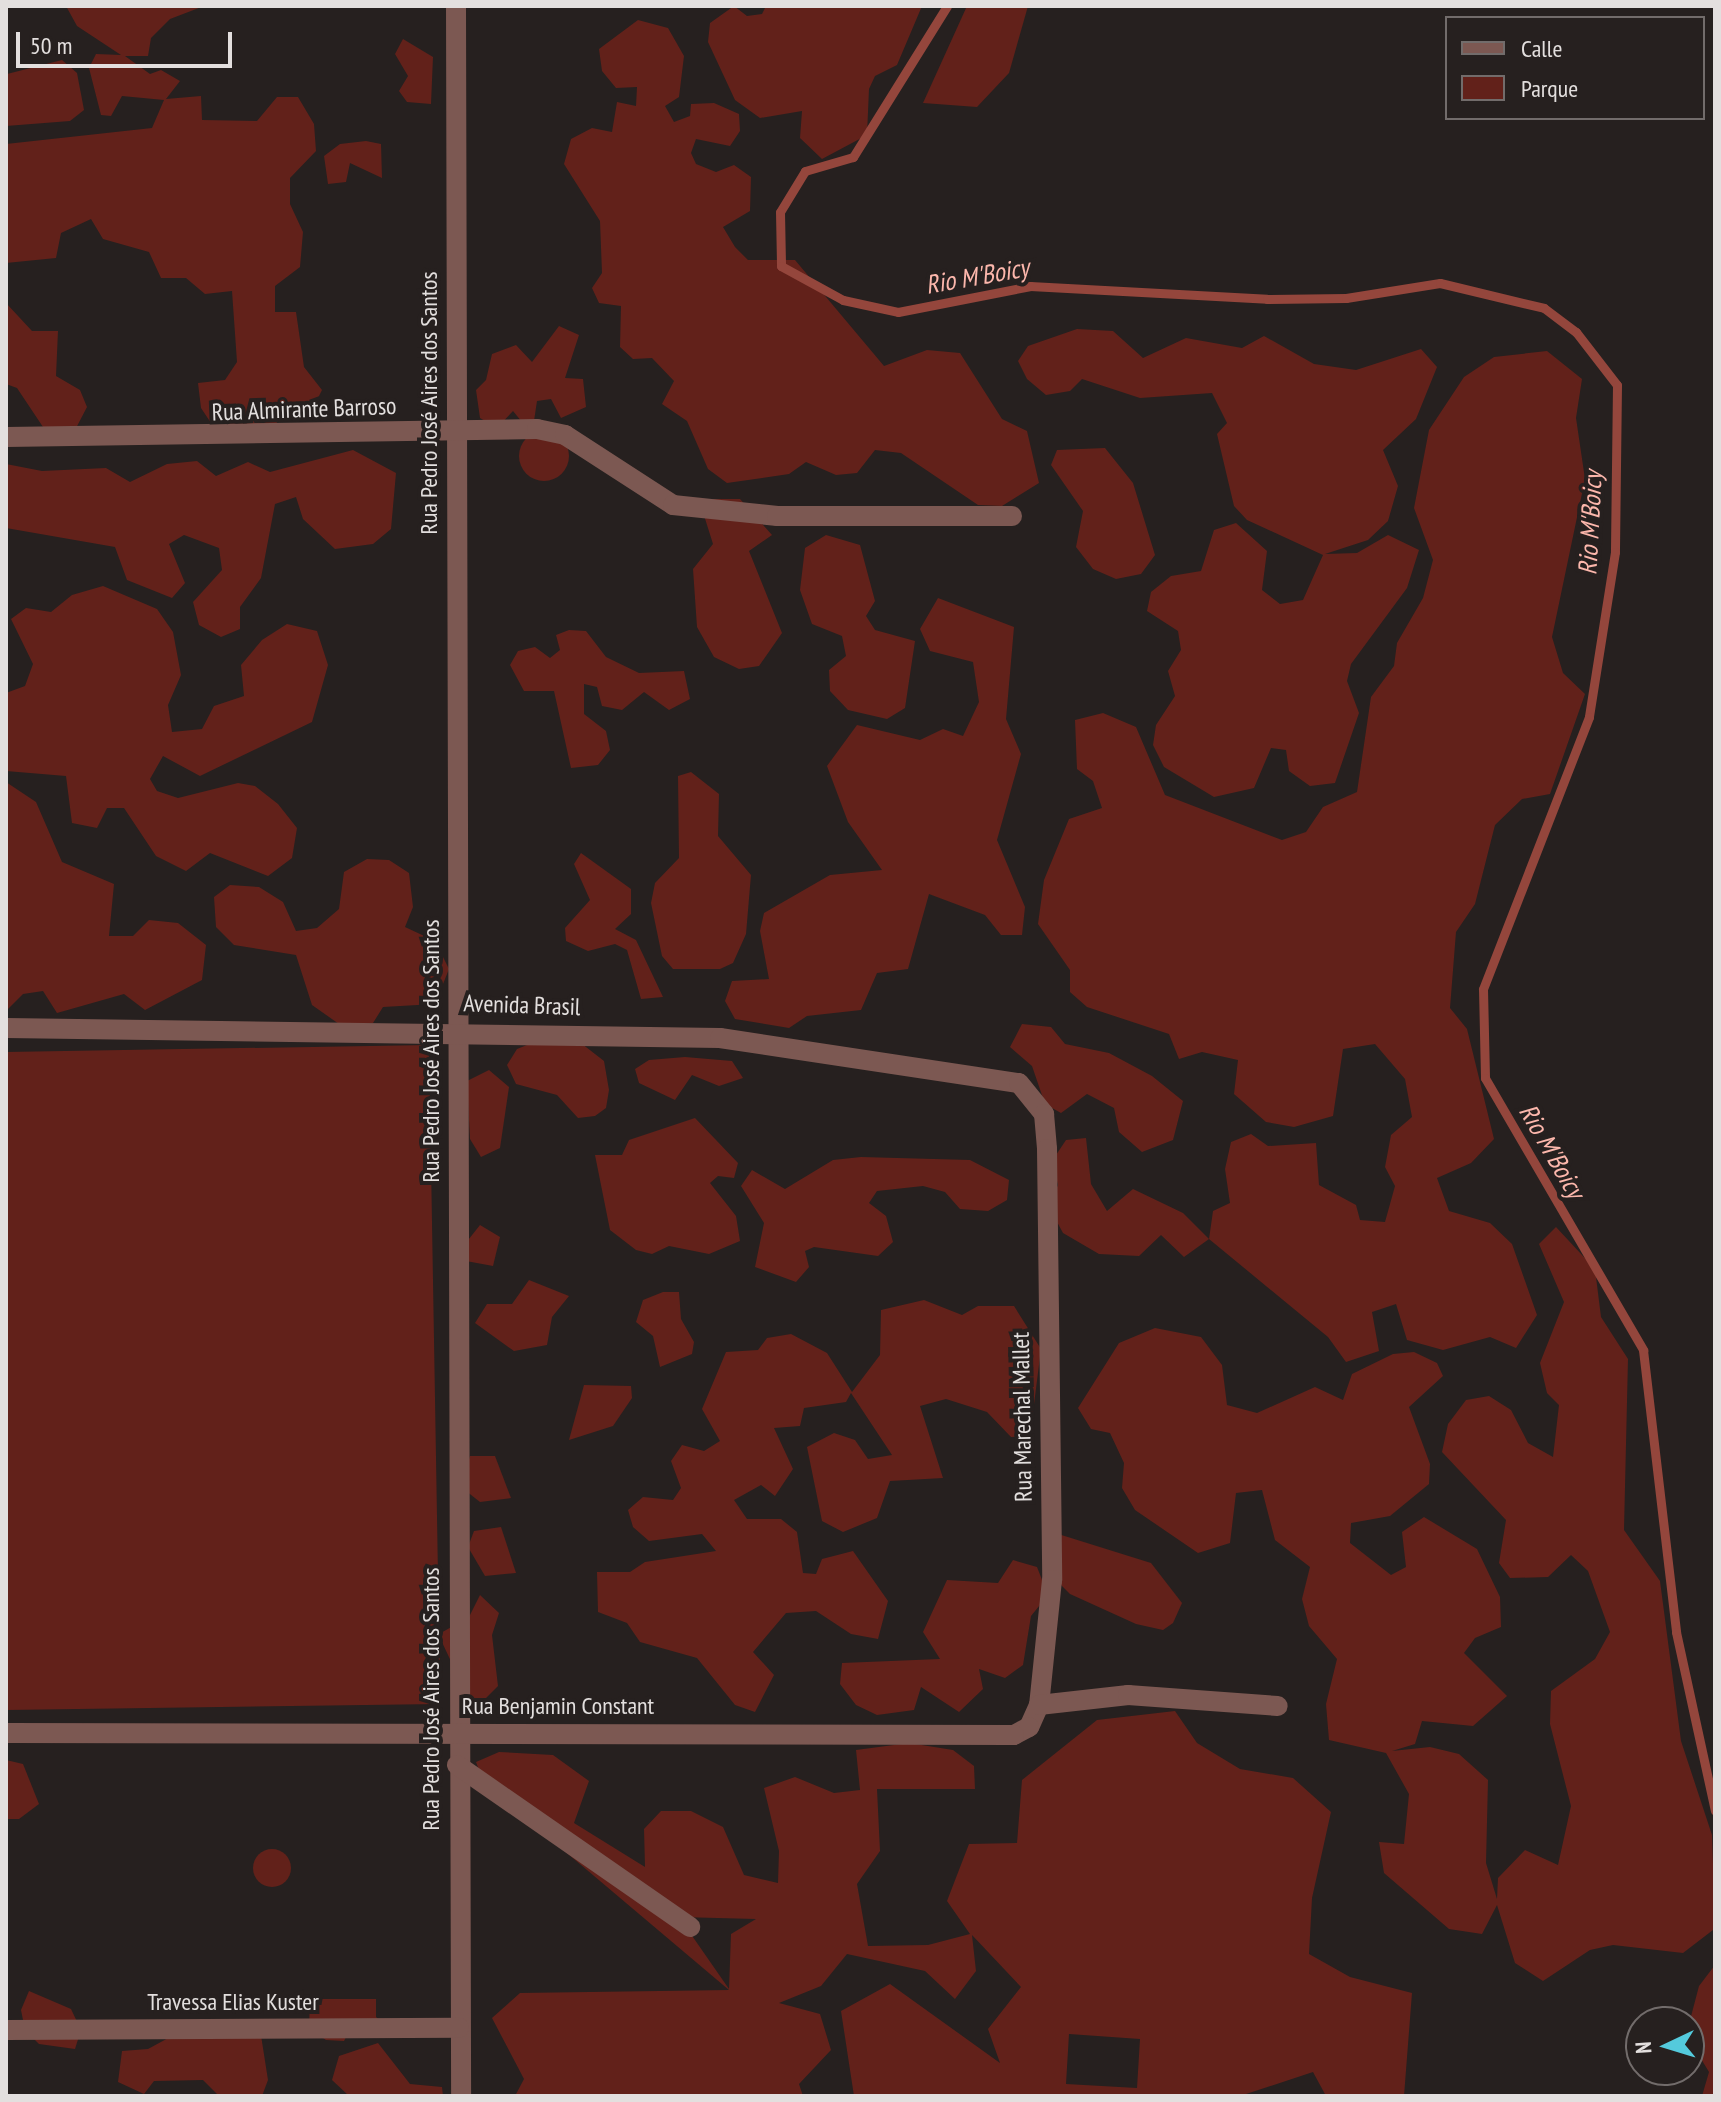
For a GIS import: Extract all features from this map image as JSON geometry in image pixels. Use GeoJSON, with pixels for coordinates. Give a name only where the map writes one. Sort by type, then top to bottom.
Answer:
{"type":"FeatureCollection","features":[{"type":"Feature","properties":{"kind":"street","name":"Rua Pedro José Aires dos Santos"},"geometry":{"type":"LineString","coordinates":[[456,6],[456,1732],[461,2096]]}},
{"type":"Feature","properties":{"kind":"street","name":"Rua Almirante Barroso"},"geometry":{"type":"LineString","coordinates":[[6,437],[455,430],[565,435],[673,505],[777,516],[1012,516]]}},
{"type":"Feature","properties":{"kind":"street","name":"Avenida Brasil"},"geometry":{"type":"LineString","coordinates":[[6,1028],[457,1029],[720,1038],[945,1070],[1030,1091]]}},
{"type":"Feature","properties":{"kind":"street","name":"Rua Marechal Mallet"},"geometry":{"type":"LineString","coordinates":[[1030,1091],[1044,1114],[1047,1149],[1052,1580],[1039,1705]]}},
{"type":"Feature","properties":{"kind":"street"},"geometry":{"type":"LineString","coordinates":[[1039,1705],[1128,1695],[1278,1706]]}},
{"type":"Feature","properties":{"kind":"street","name":"Rua Benjamin Constant"},"geometry":{"type":"LineString","coordinates":[[6,1733],[1014,1735],[1029,1727],[1039,1705]]}},
{"type":"Feature","properties":{"kind":"street"},"geometry":{"type":"LineString","coordinates":[[457,1765],[690,1927]]}},
{"type":"Feature","properties":{"kind":"street","name":"Travessa Elias Kuster"},"geometry":{"type":"LineString","coordinates":[[6,2030],[459,2028]]}},
{"type":"Feature","properties":{"kind":"green space"},"geometry":{"type":"Polygon","coordinates":[[[66,6],[204,6],[170,19],[151,38],[148,56],[125,56],[150,74],[161,70],[180,81],[166,99],[201,96],[202,120],[257,121],[277,97],[298,97],[314,124],[316,151],[290,178],[290,204],[303,232],[300,267],[275,286],[275,312],[296,312],[304,367],[322,390],[310,414],[281,414],[273,430],[217,432],[201,408],[198,383],[225,380],[237,362],[232,291],[205,294],[186,278],[161,278],[149,252],[103,239],[91,219],[61,233],[56,258],[6,263],[6,144],[152,128],[164,100],[122,96],[111,116],[101,115],[89,68],[96,54],[121,55],[77,26],[66,6]]]}},
{"type":"Feature","properties":{"kind":"green space"},"geometry":{"type":"Polygon","coordinates":[[[734,6],[747,16],[762,14],[766,6],[922,6],[897,65],[875,76],[869,89],[867,135],[822,159],[800,138],[802,111],[760,118],[735,100],[708,42],[710,23],[734,6]]]}},
{"type":"Feature","properties":{"kind":"green space"},"geometry":{"type":"Polygon","coordinates":[[[967,6],[1028,6],[1009,73],[977,107],[923,103],[967,6]]]}},
{"type":"Feature","properties":{"kind":"green space"},"geometry":{"type":"Polygon","coordinates":[[[638,20],[668,28],[684,56],[679,97],[665,106],[674,122],[690,116],[691,104],[714,103],[739,114],[740,131],[730,146],[696,139],[691,153],[696,164],[716,172],[734,165],[751,177],[750,211],[723,227],[735,247],[748,260],[795,260],[884,366],[927,350],[960,353],[1002,419],[1027,431],[1039,483],[1002,506],[978,505],[901,453],[875,450],[857,473],[836,475],[806,462],[789,474],[727,483],[708,469],[687,421],[662,404],[674,381],[652,358],[633,359],[620,347],[621,306],[599,303],[592,288],[602,273],[600,221],[564,164],[571,139],[592,128],[612,132],[617,102],[636,106],[637,87],[616,88],[602,71],[599,49],[638,20]]]}},
{"type":"Feature","properties":{"kind":"green space"},"geometry":{"type":"Polygon","coordinates":[[[403,39],[433,57],[431,104],[407,102],[399,91],[408,76],[395,54],[403,39]]]}},
{"type":"Feature","properties":{"kind":"green space"},"geometry":{"type":"Polygon","coordinates":[[[62,60],[77,73],[84,110],[70,121],[6,126],[7,74],[62,60]]]}},
{"type":"Feature","properties":{"kind":"green space"},"geometry":{"type":"Polygon","coordinates":[[[366,141],[381,144],[382,178],[350,163],[346,182],[328,184],[324,156],[340,144],[366,141]]]}},
{"type":"Feature","properties":{"kind":"green space"},"geometry":{"type":"Polygon","coordinates":[[[6,303],[32,331],[58,331],[56,376],[80,390],[87,407],[74,432],[47,433],[17,388],[6,384],[6,303]]]}},
{"type":"Feature","properties":{"kind":"green space"},"geometry":{"type":"Polygon","coordinates":[[[559,326],[579,335],[565,378],[583,379],[586,407],[561,418],[551,399],[537,401],[534,421],[522,422],[513,411],[497,428],[480,418],[476,390],[486,380],[492,354],[516,345],[532,362],[559,326]]]}},
{"type":"Feature","properties":{"kind":"green space"},"geometry":{"type":"Polygon","coordinates":[[[1077,329],[1113,331],[1143,358],[1186,338],[1242,348],[1264,336],[1314,364],[1356,370],[1421,349],[1437,367],[1416,419],[1383,450],[1398,486],[1388,521],[1368,540],[1325,554],[1357,553],[1388,535],[1419,550],[1407,588],[1351,664],[1347,681],[1359,713],[1335,783],[1310,786],[1289,771],[1286,750],[1271,748],[1254,788],[1214,797],[1164,767],[1153,745],[1156,725],[1175,696],[1168,671],[1181,650],[1178,631],[1147,611],[1151,592],[1171,576],[1201,571],[1214,530],[1236,523],[1267,551],[1262,590],[1280,604],[1303,600],[1323,555],[1247,520],[1234,506],[1217,434],[1227,423],[1212,393],[1140,398],[1082,379],[1070,391],[1046,395],[1027,379],[1018,361],[1028,346],[1077,329]]]}},
{"type":"Feature","properties":{"kind":"green space"},"geometry":{"type":"Polygon","coordinates":[[[1547,351],[1582,379],[1576,418],[1585,479],[1552,637],[1563,673],[1585,694],[1550,794],[1522,799],[1495,825],[1475,904],[1456,932],[1450,1008],[1467,1029],[1494,1139],[1471,1163],[1437,1178],[1449,1211],[1490,1223],[1512,1244],[1537,1315],[1516,1348],[1490,1337],[1443,1350],[1407,1340],[1396,1304],[1372,1312],[1379,1351],[1346,1362],[1328,1337],[1209,1239],[1213,1211],[1230,1203],[1225,1169],[1231,1142],[1251,1134],[1268,1146],[1316,1143],[1319,1185],[1356,1205],[1360,1220],[1385,1222],[1395,1186],[1385,1167],[1391,1135],[1412,1117],[1405,1079],[1375,1044],[1343,1049],[1333,1116],[1294,1127],[1266,1122],[1234,1094],[1238,1060],[1202,1052],[1179,1059],[1169,1034],[1087,1007],[1070,992],[1070,970],[1038,924],[1044,880],[1069,819],[1102,808],[1093,781],[1077,769],[1075,720],[1103,713],[1136,727],[1165,795],[1282,840],[1306,832],[1323,807],[1357,792],[1371,697],[1394,666],[1397,643],[1423,598],[1433,560],[1414,508],[1429,430],[1464,377],[1494,357],[1547,351]]]}},
{"type":"Feature","properties":{"kind":"green space"},"geometry":{"type":"Polygon","coordinates":[[[544,431],[561,439],[569,456],[561,473],[544,481],[527,473],[519,456],[527,439],[544,431]]]}},
{"type":"Feature","properties":{"kind":"green space"},"geometry":{"type":"Polygon","coordinates":[[[1105,448],[1133,483],[1155,555],[1141,574],[1116,579],[1093,569],[1076,547],[1083,511],[1051,465],[1057,450],[1105,448]]]}},
{"type":"Feature","properties":{"kind":"green space"},"geometry":{"type":"Polygon","coordinates":[[[353,450],[396,473],[391,529],[373,544],[335,549],[303,519],[296,497],[275,504],[261,578],[240,607],[240,629],[221,637],[199,625],[193,602],[222,570],[219,548],[184,535],[169,544],[185,583],[172,598],[127,580],[115,547],[6,528],[6,464],[42,471],[106,468],[130,482],[167,464],[197,461],[216,476],[248,462],[270,472],[353,450]]]}},
{"type":"Feature","properties":{"kind":"green space"},"geometry":{"type":"Polygon","coordinates":[[[713,499],[740,499],[772,535],[749,551],[782,633],[759,666],[739,669],[714,657],[697,627],[693,569],[713,544],[702,509],[713,499]]]}},
{"type":"Feature","properties":{"kind":"green space"},"geometry":{"type":"Polygon","coordinates":[[[826,535],[860,545],[875,601],[866,616],[875,630],[915,641],[905,708],[887,719],[848,710],[830,691],[829,670],[846,656],[842,636],[812,624],[800,590],[805,548],[826,535]]]}},
{"type":"Feature","properties":{"kind":"green space"},"geometry":{"type":"Polygon","coordinates":[[[103,586],[157,609],[173,632],[181,675],[168,705],[172,732],[202,729],[214,706],[244,696],[241,665],[262,640],[287,624],[317,631],[328,665],[312,722],[200,776],[163,756],[150,779],[157,791],[178,798],[238,783],[255,786],[278,804],[297,828],[292,858],[268,876],[210,853],[186,871],[156,856],[124,808],[107,808],[97,828],[72,823],[66,776],[6,771],[6,693],[25,686],[33,664],[11,619],[26,608],[51,612],[72,595],[103,586]]]}},
{"type":"Feature","properties":{"kind":"green space"},"geometry":{"type":"Polygon","coordinates":[[[938,598],[1014,627],[1006,719],[1021,754],[997,840],[1025,907],[1022,935],[1001,935],[985,915],[929,894],[908,969],[877,973],[861,1010],[807,1016],[789,1028],[735,1019],[725,1001],[732,981],[769,979],[760,931],[764,913],[830,875],[882,870],[848,822],[827,766],[857,725],[920,740],[943,729],[963,736],[979,702],[973,662],[930,651],[920,629],[938,598]]]}},
{"type":"Feature","properties":{"kind":"green space"},"geometry":{"type":"Polygon","coordinates":[[[569,630],[586,631],[606,657],[639,673],[684,671],[690,699],[669,710],[644,692],[622,710],[602,706],[597,687],[584,684],[584,714],[606,731],[610,750],[598,765],[571,768],[554,691],[524,691],[510,665],[518,651],[535,647],[550,658],[560,650],[556,635],[569,630]]]}},
{"type":"Feature","properties":{"kind":"green space"},"geometry":{"type":"Polygon","coordinates":[[[691,772],[719,794],[718,836],[751,875],[746,934],[733,963],[720,969],[673,969],[662,956],[651,903],[655,883],[679,858],[678,776],[691,772]]]}},
{"type":"Feature","properties":{"kind":"green space"},"geometry":{"type":"Polygon","coordinates":[[[6,782],[36,802],[62,862],[114,884],[109,936],[133,936],[149,920],[178,923],[206,945],[202,980],[145,1010],[124,994],[57,1013],[43,991],[23,994],[6,1011],[6,782]]]}},
{"type":"Feature","properties":{"kind":"green space"},"geometry":{"type":"Polygon","coordinates":[[[581,853],[631,889],[631,914],[615,929],[636,940],[663,997],[641,999],[627,950],[615,944],[588,951],[566,941],[565,928],[590,900],[574,864],[581,853]]]}},
{"type":"Feature","properties":{"kind":"green space"},"geometry":{"type":"Polygon","coordinates":[[[367,859],[389,860],[409,873],[413,907],[405,927],[435,941],[449,969],[435,1004],[383,1007],[373,1023],[339,1024],[312,1005],[296,955],[234,945],[216,927],[214,897],[230,885],[259,887],[283,902],[296,931],[317,928],[339,909],[344,872],[367,859]]]}},
{"type":"Feature","properties":{"kind":"green space"},"geometry":{"type":"Polygon","coordinates":[[[1022,1024],[1051,1027],[1065,1044],[1109,1053],[1152,1076],[1183,1101],[1173,1140],[1142,1152],[1119,1132],[1114,1108],[1087,1094],[1061,1113],[1045,1104],[1032,1066],[1010,1047],[1022,1024]]]}},
{"type":"Feature","properties":{"kind":"green space"},"geometry":{"type":"Polygon","coordinates":[[[547,1037],[577,1040],[604,1061],[609,1090],[606,1108],[595,1116],[578,1118],[557,1095],[516,1084],[507,1065],[517,1049],[547,1037]]]}},
{"type":"Feature","properties":{"kind":"green space"},"geometry":{"type":"Polygon","coordinates":[[[429,1045],[439,1634],[469,1617],[480,1595],[499,1613],[492,1635],[498,1686],[484,1700],[456,1697],[456,1672],[440,1638],[440,1704],[6,1710],[6,1052],[429,1045]]]}},
{"type":"Feature","properties":{"kind":"green space"},"geometry":{"type":"Polygon","coordinates":[[[685,1057],[732,1061],[743,1078],[719,1086],[692,1075],[675,1100],[639,1083],[635,1069],[649,1060],[685,1057]]]}},
{"type":"Feature","properties":{"kind":"green space"},"geometry":{"type":"Polygon","coordinates":[[[489,1070],[509,1087],[500,1148],[481,1157],[470,1139],[467,1081],[489,1070]]]}},
{"type":"Feature","properties":{"kind":"green space"},"geometry":{"type":"Polygon","coordinates":[[[695,1118],[738,1163],[734,1178],[718,1176],[710,1183],[736,1216],[740,1241],[709,1254],[669,1246],[652,1254],[636,1250],[610,1230],[595,1155],[622,1155],[629,1140],[695,1118]]]}},
{"type":"Feature","properties":{"kind":"green space"},"geometry":{"type":"Polygon","coordinates":[[[1086,1138],[1091,1184],[1107,1211],[1133,1189],[1183,1213],[1209,1239],[1184,1257],[1161,1235],[1139,1256],[1099,1254],[1063,1233],[1049,1207],[1058,1185],[1052,1161],[1066,1140],[1086,1138]]]}},
{"type":"Feature","properties":{"kind":"green space"},"geometry":{"type":"Polygon","coordinates":[[[861,1157],[970,1160],[1009,1180],[1007,1200],[988,1211],[960,1209],[945,1192],[923,1186],[877,1191],[869,1203],[886,1216],[893,1242],[878,1256],[814,1247],[805,1251],[809,1267],[796,1282],[755,1267],[764,1223],[741,1186],[752,1170],[785,1189],[833,1160],[861,1157]]]}},
{"type":"Feature","properties":{"kind":"green space"},"geometry":{"type":"Polygon","coordinates":[[[480,1225],[500,1237],[493,1266],[466,1261],[461,1249],[480,1225]]]}},
{"type":"Feature","properties":{"kind":"green space"},"geometry":{"type":"Polygon","coordinates":[[[1556,1227],[1595,1269],[1601,1317],[1628,1359],[1624,1530],[1660,1581],[1681,1741],[1712,1835],[1715,1921],[1713,1930],[1683,1953],[1613,1945],[1590,1950],[1543,1981],[1515,1963],[1497,1905],[1482,1934],[1449,1929],[1384,1873],[1379,1842],[1404,1844],[1409,1794],[1386,1753],[1329,1740],[1326,1704],[1337,1659],[1309,1626],[1302,1599],[1310,1567],[1275,1540],[1262,1490],[1236,1493],[1230,1543],[1198,1553],[1135,1510],[1122,1488],[1124,1463],[1110,1433],[1091,1429],[1078,1408],[1119,1343],[1155,1328],[1201,1337],[1222,1365],[1227,1405],[1257,1413],[1315,1387],[1343,1400],[1352,1374],[1393,1354],[1414,1352],[1437,1363],[1443,1376],[1409,1407],[1430,1464],[1429,1484],[1390,1516],[1351,1523],[1350,1543],[1391,1575],[1406,1567],[1402,1532],[1424,1517],[1477,1549],[1500,1597],[1501,1627],[1475,1638],[1464,1653],[1507,1696],[1473,1726],[1422,1721],[1415,1744],[1392,1751],[1430,1747],[1459,1754],[1488,1780],[1486,1863],[1497,1899],[1498,1878],[1525,1850],[1558,1865],[1571,1806],[1550,1724],[1551,1691],[1595,1659],[1610,1632],[1588,1571],[1571,1555],[1548,1577],[1510,1578],[1499,1563],[1506,1520],[1442,1452],[1448,1424],[1466,1400],[1489,1396],[1511,1410],[1528,1443],[1553,1457],[1559,1405],[1547,1393],[1540,1363],[1564,1302],[1539,1244],[1556,1227]]]}},
{"type":"Feature","properties":{"kind":"green space"},"geometry":{"type":"Polygon","coordinates":[[[529,1280],[569,1296],[552,1317],[547,1345],[514,1351],[475,1323],[487,1304],[512,1304],[529,1280]]]}},
{"type":"Feature","properties":{"kind":"green space"},"geometry":{"type":"Polygon","coordinates":[[[663,1292],[679,1292],[681,1319],[694,1342],[692,1354],[660,1367],[653,1336],[636,1322],[643,1300],[663,1292]]]}},
{"type":"Feature","properties":{"kind":"green space"},"geometry":{"type":"Polygon","coordinates":[[[924,1300],[962,1315],[978,1306],[1014,1306],[1041,1349],[1030,1436],[1011,1437],[987,1412],[946,1399],[920,1406],[943,1478],[890,1481],[877,1518],[843,1532],[822,1521],[807,1447],[834,1433],[855,1440],[868,1459],[892,1455],[851,1393],[846,1402],[804,1408],[800,1426],[774,1428],[793,1469],[775,1496],[761,1485],[734,1500],[747,1519],[781,1519],[797,1532],[803,1573],[816,1574],[822,1559],[853,1551],[888,1601],[878,1639],[851,1634],[816,1611],[786,1613],[753,1652],[774,1675],[755,1712],[735,1705],[697,1658],[640,1642],[627,1623],[598,1612],[597,1572],[630,1572],[645,1562],[716,1551],[702,1534],[649,1541],[633,1527],[628,1510],[643,1497],[673,1500],[681,1488],[671,1461],[682,1445],[704,1451],[720,1441],[702,1409],[726,1352],[758,1350],[767,1338],[791,1334],[827,1353],[852,1392],[880,1355],[881,1310],[924,1300]]]}},
{"type":"Feature","properties":{"kind":"green space"},"geometry":{"type":"Polygon","coordinates":[[[584,1385],[631,1386],[632,1398],[613,1426],[569,1440],[584,1385]]]}},
{"type":"Feature","properties":{"kind":"green space"},"geometry":{"type":"Polygon","coordinates":[[[470,1456],[495,1456],[511,1498],[480,1502],[461,1487],[470,1456]]]}},
{"type":"Feature","properties":{"kind":"green space"},"geometry":{"type":"Polygon","coordinates":[[[501,1527],[516,1573],[485,1576],[468,1547],[474,1531],[501,1527]]]}},
{"type":"Feature","properties":{"kind":"green space"},"geometry":{"type":"Polygon","coordinates":[[[1055,1533],[1151,1563],[1182,1603],[1173,1623],[1163,1630],[1136,1624],[1070,1594],[1057,1581],[1055,1533]]]}},
{"type":"Feature","properties":{"kind":"green space"},"geometry":{"type":"Polygon","coordinates":[[[1013,1560],[1037,1567],[1048,1595],[1031,1616],[1023,1665],[1005,1678],[979,1669],[983,1689],[959,1712],[921,1687],[914,1710],[877,1715],[856,1705],[840,1684],[842,1663],[940,1659],[923,1632],[947,1580],[998,1583],[1013,1560]]]}},
{"type":"Feature","properties":{"kind":"green space"},"geometry":{"type":"Polygon","coordinates":[[[1175,1711],[1197,1743],[1240,1769],[1293,1778],[1331,1812],[1312,1898],[1309,1954],[1350,1977],[1412,1993],[1404,2096],[1326,2096],[1313,2072],[1240,2096],[854,2096],[841,2011],[890,1984],[1000,2063],[988,2029],[1021,1987],[972,1935],[976,1971],[955,1999],[925,1971],[847,1954],[821,1986],[779,2003],[820,2014],[831,2050],[799,2084],[803,2096],[515,2096],[524,2079],[492,2018],[520,1993],[729,1990],[529,1821],[489,1797],[476,1762],[499,1752],[553,1755],[589,1781],[574,1823],[645,1867],[644,1829],[661,1811],[691,1811],[723,1827],[744,1875],[778,1883],[779,1851],[764,1788],[795,1777],[834,1793],[860,1790],[856,1750],[909,1743],[953,1750],[974,1766],[975,1789],[877,1789],[880,1851],[857,1884],[868,1946],[928,1945],[970,1934],[947,1901],[969,1844],[1017,1843],[1022,1780],[1097,1720],[1175,1711]],[[679,1917],[729,1989],[731,1934],[756,1919],[679,1917]],[[1069,2034],[1066,2084],[1137,2088],[1140,2039],[1069,2034]]]}},
{"type":"Feature","properties":{"kind":"green space"},"geometry":{"type":"Polygon","coordinates":[[[6,1760],[23,1764],[39,1804],[19,1819],[6,1819],[6,1760]]]}},
{"type":"Feature","properties":{"kind":"green space"},"geometry":{"type":"Polygon","coordinates":[[[272,1849],[286,1854],[291,1868],[286,1882],[272,1887],[258,1882],[253,1868],[258,1854],[272,1849]]]}},
{"type":"Feature","properties":{"kind":"green space"},"geometry":{"type":"Polygon","coordinates":[[[1715,1965],[1715,2096],[1702,2096],[1709,2072],[1705,2065],[1705,2006],[1694,2006],[1699,1986],[1715,1965]]]}},
{"type":"Feature","properties":{"kind":"green space"},"geometry":{"type":"Polygon","coordinates":[[[29,1991],[71,2009],[81,2030],[75,2049],[39,2044],[25,2030],[21,2010],[29,1991]]]}},
{"type":"Feature","properties":{"kind":"green space"},"geometry":{"type":"Polygon","coordinates":[[[310,1999],[376,1999],[376,2017],[388,2028],[350,2029],[344,2041],[326,2040],[309,2029],[310,1999]]]}},
{"type":"Feature","properties":{"kind":"green space"},"geometry":{"type":"Polygon","coordinates":[[[260,2029],[268,2080],[262,2096],[219,2096],[203,2080],[154,2081],[144,2094],[118,2082],[122,2051],[148,2049],[183,2030],[260,2029]]]}},
{"type":"Feature","properties":{"kind":"green space"},"geometry":{"type":"Polygon","coordinates":[[[378,2043],[410,2084],[442,2087],[443,2096],[349,2096],[332,2080],[339,2056],[378,2043]]]}},
{"type":"Feature","properties":{"kind":"waterway","name":"Rio M'Boicy"},"geometry":{"type":"LineString","coordinates":[[947,6],[853,157],[805,171],[780,212],[781,266],[843,300],[898,312],[1030,286],[1267,299],[1346,298],[1440,283],[1544,308],[1576,332],[1617,385],[1615,552],[1589,717],[1483,989],[1485,1078],[1643,1350],[1676,1632],[1715,1811]]}}]}
